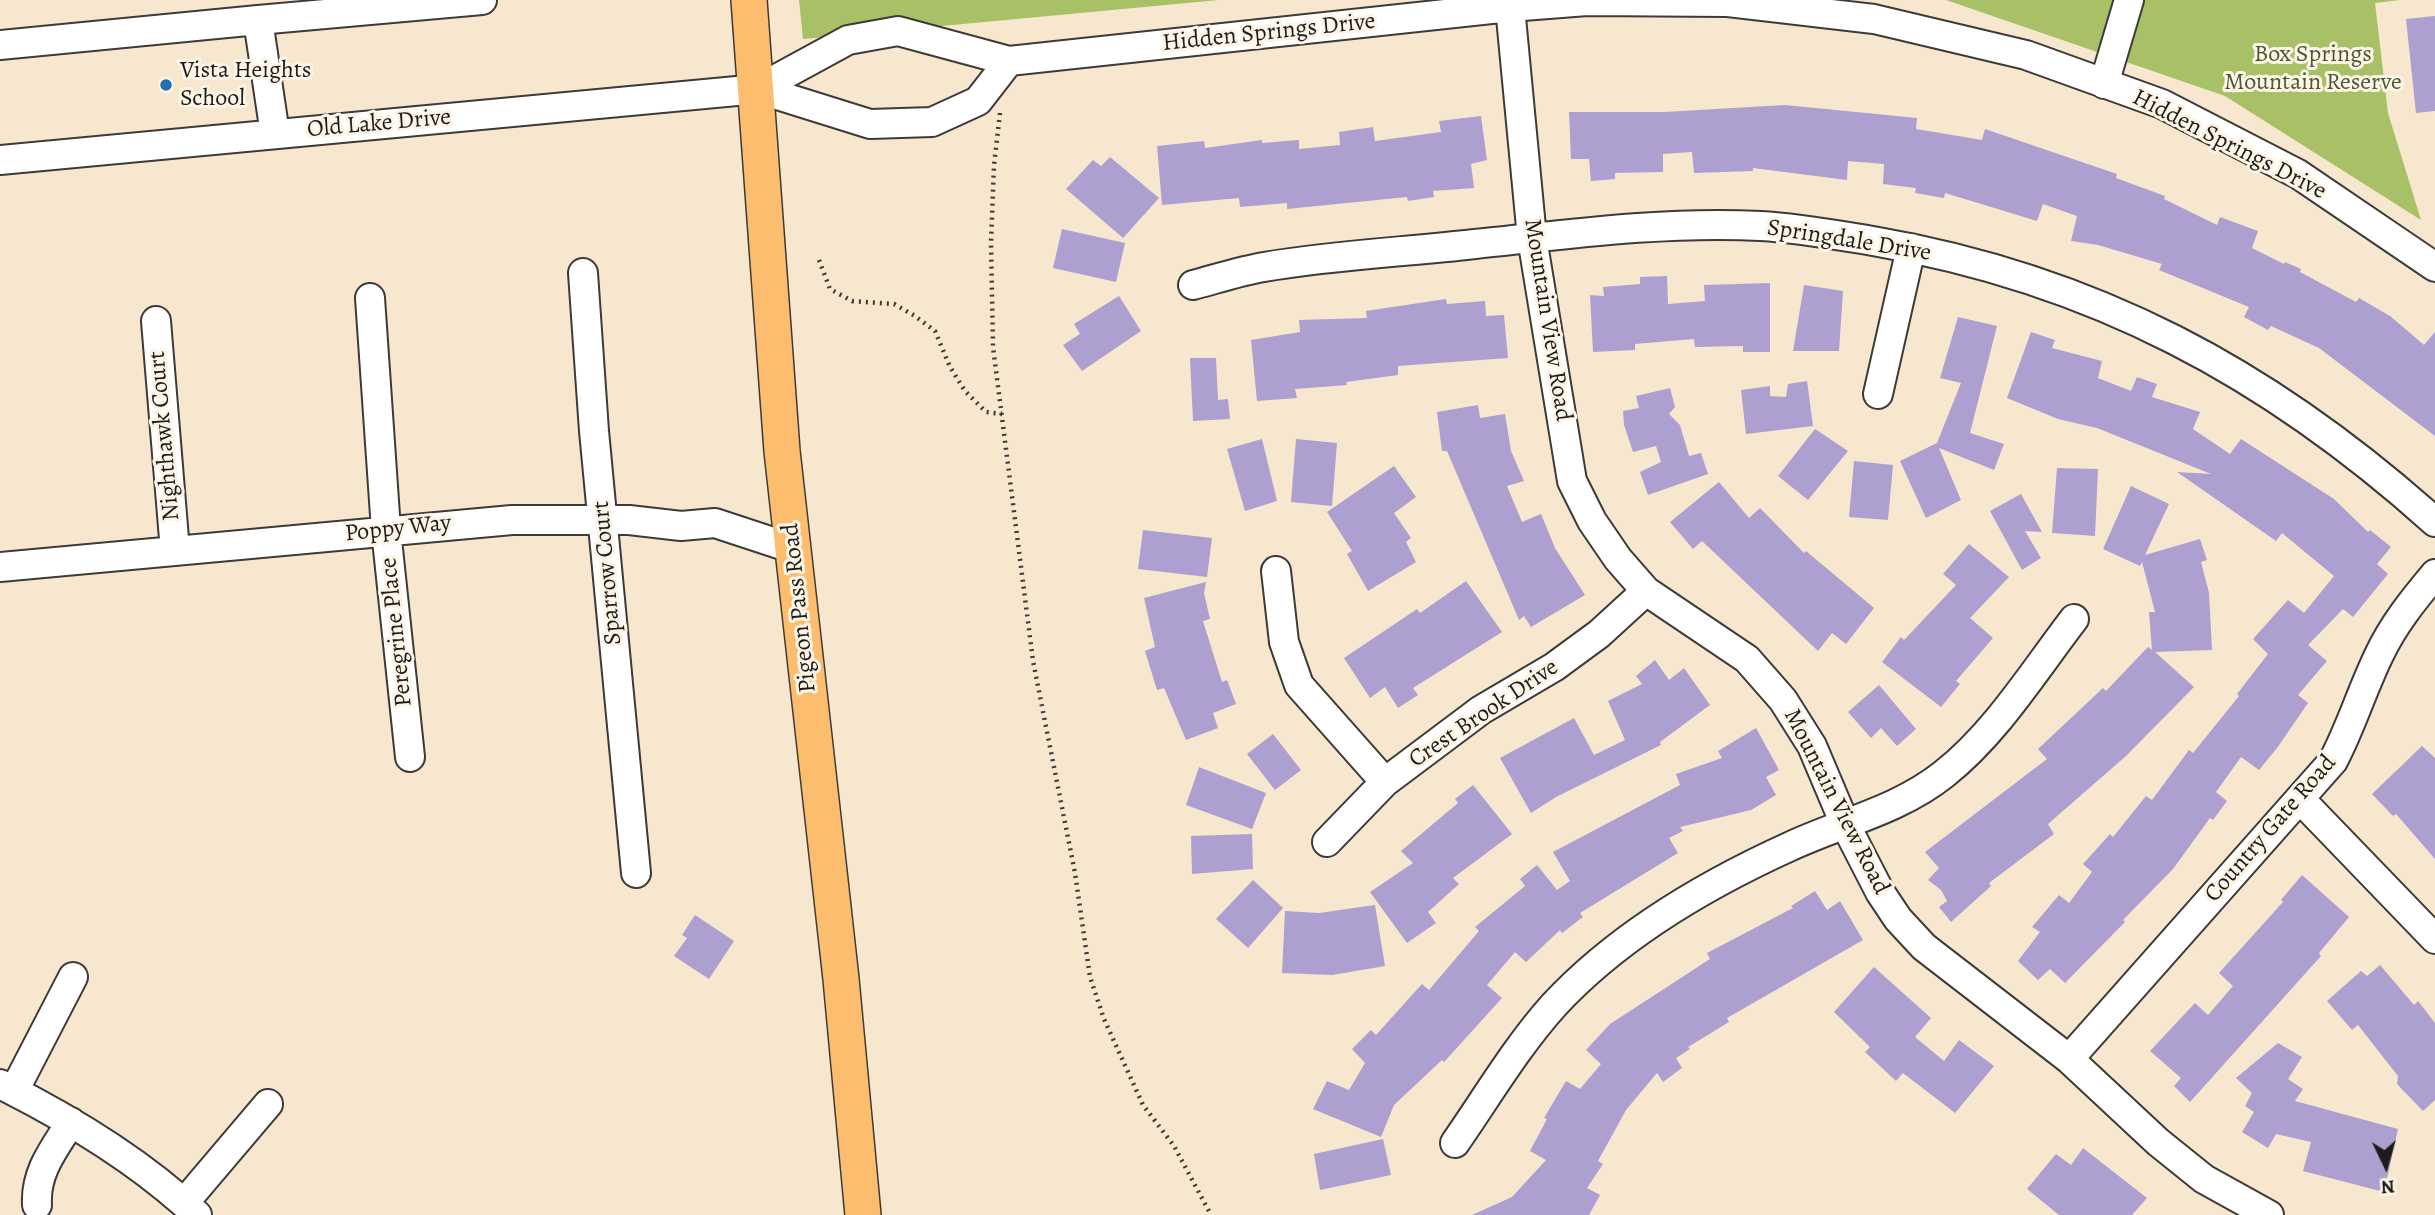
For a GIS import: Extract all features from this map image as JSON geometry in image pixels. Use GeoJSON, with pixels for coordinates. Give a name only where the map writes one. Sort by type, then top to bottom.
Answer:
{"type":"FeatureCollection","features":[{"type":"Feature","properties":{"kind":"main road","name":"Pigeon Pass Road"},"geometry":{"type":"LineString","coordinates":[[749,0],[758,89],[767,262],[863,1215]]}},
{"type":"Feature","properties":{"kind":"street"},"geometry":{"type":"LineString","coordinates":[[0,45],[482,0]]}},
{"type":"Feature","properties":{"kind":"street"},"geometry":{"type":"LineString","coordinates":[[2104,84],[2129,0]]}},
{"type":"Feature","properties":{"kind":"street","name":"Hidden Springs Drive"},"geometry":{"type":"LineString","coordinates":[[758,89],[848,40],[898,31],[1009,61],[1510,7],[1587,1],[1728,2],[1874,19],[2026,55],[2162,104],[2298,174],[2435,267]]}},
{"type":"Feature","properties":{"kind":"street","name":"Mountain View Road"},"geometry":{"type":"LineString","coordinates":[[1510,7],[1532,238],[1572,481],[1591,521],[1618,559],[1646,591],[1719,638],[1766,678],[1799,722],[1845,824],[1880,892],[1898,919],[1924,947],[2069,1059],[2158,1142],[2204,1179],[2269,1215]]}},
{"type":"Feature","properties":{"kind":"street"},"geometry":{"type":"LineString","coordinates":[[258,20],[275,134]]}},
{"type":"Feature","properties":{"kind":"street"},"geometry":{"type":"LineString","coordinates":[[758,89],[870,124],[932,122],[978,101],[1009,61]]}},
{"type":"Feature","properties":{"kind":"street","name":"Old Lake Drive"},"geometry":{"type":"LineString","coordinates":[[0,160],[758,89]]}},
{"type":"Feature","properties":{"kind":"street","name":"Springdale Drive"},"geometry":{"type":"LineString","coordinates":[[1193,285],[1263,267],[1683,225],[1763,226],[1911,248],[1989,266],[2065,291],[2139,320],[2197,350],[2267,391],[2335,437],[2435,522]]}},
{"type":"Feature","properties":{"kind":"street"},"geometry":{"type":"LineString","coordinates":[[1878,394],[1911,248]]}},
{"type":"Feature","properties":{"kind":"street","name":"Sparrow Court"},"geometry":{"type":"LineString","coordinates":[[583,273],[636,873]]}},
{"type":"Feature","properties":{"kind":"street","name":"Peregrine Place"},"geometry":{"type":"LineString","coordinates":[[370,298],[386,530],[410,757]]}},
{"type":"Feature","properties":{"kind":"street","name":"Nighthawk Court"},"geometry":{"type":"LineString","coordinates":[[156,321],[175,551]]}},
{"type":"Feature","properties":{"kind":"street","name":"Poppy Way"},"geometry":{"type":"LineString","coordinates":[[0,567],[512,520],[655,522],[681,526],[715,523],[794,549]]}},
{"type":"Feature","properties":{"kind":"street"},"geometry":{"type":"LineString","coordinates":[[1276,571],[1284,642],[1299,685],[1385,782]]}},
{"type":"Feature","properties":{"kind":"street","name":"Country Gate Road"},"geometry":{"type":"LineString","coordinates":[[2069,1059],[2333,761],[2352,726],[2379,656],[2407,607],[2435,574]]}},
{"type":"Feature","properties":{"kind":"street","name":"Crest Brook Drive"},"geometry":{"type":"LineString","coordinates":[[1326,842],[1385,782],[1480,710],[1554,667],[1600,634],[1646,591]]}},
{"type":"Feature","properties":{"kind":"street"},"geometry":{"type":"LineString","coordinates":[[1455,1143],[1554,1005],[1624,942],[1743,870],[1791,846],[1890,808],[1923,790],[1966,755],[2074,619]]}},
{"type":"Feature","properties":{"kind":"street"},"geometry":{"type":"LineString","coordinates":[[2300,799],[2435,939]]}},
{"type":"Feature","properties":{"kind":"street"},"geometry":{"type":"LineString","coordinates":[[73,977],[7,1088],[71,1122],[191,1209],[268,1104]]}},
{"type":"Feature","properties":{"kind":"street"},"geometry":{"type":"LineString","coordinates":[[37,1205],[36,1187],[41,1170],[71,1122]]}},
{"type":"Feature","properties":{"kind":"path"},"geometry":{"type":"LineString","coordinates":[[1001,110],[994,165],[991,242],[993,347],[1033,661],[1075,873],[1090,977],[1104,1019],[1143,1105],[1174,1146],[1211,1215]]}},
{"type":"Feature","properties":{"kind":"path"},"geometry":{"type":"LineString","coordinates":[[819,260],[830,289],[852,301],[894,304],[935,331],[950,367],[965,391],[986,412],[1002,414]]}},
{"type":"Feature","properties":{"kind":"green space"},"geometry":{"type":"Polygon","coordinates":[[[799,0],[1219,0],[803,39],[799,0]]]}},
{"type":"Feature","properties":{"kind":"green space","name":"Box Springs Mountain Reserve"},"geometry":{"type":"Polygon","coordinates":[[[1946,0],[2400,0],[2375,3],[2388,113],[2421,220],[2225,96],[1946,0]]]}},
{"type":"Feature","properties":{"kind":"building"},"geometry":{"type":"Polygon","coordinates":[[[2435,16],[2435,111],[2416,113],[2406,19],[2435,16]]]}},
{"type":"Feature","properties":{"kind":"building"},"geometry":{"type":"Polygon","coordinates":[[[1785,105],[1917,118],[1916,129],[1982,140],[1985,129],[2117,174],[2116,178],[2165,196],[2164,199],[2217,225],[2220,217],[2258,231],[2252,248],[2284,264],[2285,262],[2301,269],[2300,272],[2356,302],[2359,298],[2390,316],[2424,345],[2435,332],[2435,436],[2319,348],[2271,326],[2268,330],[2244,317],[2249,307],[2159,270],[2162,264],[2098,245],[2071,241],[2077,216],[2043,204],[2037,221],[1945,193],[1944,198],[1915,193],[1916,188],[1883,184],[1884,164],[1848,161],[1847,180],[1753,168],[1753,171],[1694,173],[1692,152],[1663,154],[1663,172],[1615,173],[1615,179],[1591,181],[1589,159],[1571,159],[1569,112],[1664,112],[1785,105]]]}},
{"type":"Feature","properties":{"kind":"building"},"geometry":{"type":"Polygon","coordinates":[[[1481,116],[1487,160],[1471,164],[1474,188],[1433,191],[1434,197],[1408,201],[1407,197],[1287,209],[1287,203],[1240,207],[1239,198],[1162,205],[1157,146],[1204,141],[1205,148],[1262,140],[1262,143],[1299,140],[1299,149],[1340,145],[1339,132],[1373,127],[1375,141],[1441,132],[1439,121],[1481,116]]]}},
{"type":"Feature","properties":{"kind":"building"},"geometry":{"type":"Polygon","coordinates":[[[1110,157],[1159,198],[1123,238],[1066,189],[1093,160],[1101,166],[1110,157]]]}},
{"type":"Feature","properties":{"kind":"building"},"geometry":{"type":"Polygon","coordinates":[[[1062,229],[1125,243],[1116,282],[1053,268],[1062,229]]]}},
{"type":"Feature","properties":{"kind":"building"},"geometry":{"type":"Polygon","coordinates":[[[1667,276],[1668,304],[1705,301],[1704,285],[1770,283],[1770,352],[1743,352],[1743,346],[1695,347],[1694,339],[1635,344],[1635,350],[1593,352],[1590,295],[1604,296],[1603,287],[1640,284],[1640,277],[1667,276]]]}},
{"type":"Feature","properties":{"kind":"building"},"geometry":{"type":"Polygon","coordinates":[[[1804,285],[1843,291],[1839,351],[1793,351],[1804,285]]]}},
{"type":"Feature","properties":{"kind":"building"},"geometry":{"type":"Polygon","coordinates":[[[1119,296],[1141,331],[1082,371],[1063,345],[1080,334],[1074,324],[1119,296]]]}},
{"type":"Feature","properties":{"kind":"building"},"geometry":{"type":"Polygon","coordinates":[[[1446,299],[1447,304],[1485,301],[1486,316],[1504,315],[1508,358],[1398,366],[1398,375],[1346,382],[1347,385],[1295,389],[1297,398],[1257,401],[1251,340],[1300,332],[1299,320],[1367,318],[1366,311],[1446,299]]]}},
{"type":"Feature","properties":{"kind":"building"},"geometry":{"type":"Polygon","coordinates":[[[1958,317],[1997,326],[1970,433],[2004,444],[1994,470],[1939,448],[1961,500],[1926,518],[1900,461],[1937,443],[1961,383],[1940,378],[1958,317]]]}},
{"type":"Feature","properties":{"kind":"building"},"geometry":{"type":"Polygon","coordinates":[[[2031,332],[2055,340],[2052,348],[2102,361],[2098,378],[2131,391],[2137,377],[2157,384],[2152,397],[2200,412],[2193,429],[2230,454],[2241,439],[2334,499],[2368,532],[2370,530],[2391,547],[2377,564],[2388,574],[2353,617],[2343,609],[2308,645],[2327,661],[2298,695],[2308,703],[2277,748],[2259,770],[2241,757],[2216,792],[2227,801],[2213,820],[2210,818],[2173,869],[2065,983],[2050,969],[2038,980],[2018,961],[2040,932],[2032,927],[2059,895],[2069,903],[2092,872],[2083,864],[2110,834],[2113,837],[2146,796],[2152,800],[2189,750],[2193,753],[2239,696],[2237,694],[2268,654],[2253,639],[2288,600],[2304,613],[2334,576],[2282,533],[2276,541],[2177,472],[2211,474],[2097,428],[2058,419],[2007,398],[2031,332]]]}},
{"type":"Feature","properties":{"kind":"building"},"geometry":{"type":"Polygon","coordinates":[[[1190,358],[1216,358],[1218,400],[1228,399],[1230,419],[1193,421],[1190,358]]]}},
{"type":"Feature","properties":{"kind":"building"},"geometry":{"type":"Polygon","coordinates":[[[1807,381],[1813,426],[1746,434],[1741,390],[1770,386],[1770,396],[1786,397],[1788,384],[1807,381]]]}},
{"type":"Feature","properties":{"kind":"building"},"geometry":{"type":"Polygon","coordinates":[[[1670,388],[1675,407],[1669,414],[1680,425],[1689,456],[1701,453],[1708,474],[1648,495],[1640,472],[1661,462],[1656,446],[1633,452],[1624,425],[1623,411],[1639,408],[1636,396],[1670,388]]]}},
{"type":"Feature","properties":{"kind":"building"},"geometry":{"type":"Polygon","coordinates":[[[1478,405],[1480,418],[1505,414],[1511,451],[1524,481],[1507,486],[1522,522],[1541,514],[1555,548],[1585,595],[1531,627],[1524,616],[1519,620],[1447,451],[1442,451],[1437,412],[1478,405]]]}},
{"type":"Feature","properties":{"kind":"building"},"geometry":{"type":"Polygon","coordinates":[[[1815,429],[1848,451],[1808,500],[1778,476],[1815,429]]]}},
{"type":"Feature","properties":{"kind":"building"},"geometry":{"type":"Polygon","coordinates":[[[1262,439],[1277,501],[1245,511],[1227,449],[1262,439]]]}},
{"type":"Feature","properties":{"kind":"building"},"geometry":{"type":"Polygon","coordinates":[[[1296,439],[1337,443],[1332,506],[1291,502],[1296,439]]]}},
{"type":"Feature","properties":{"kind":"building"},"geometry":{"type":"Polygon","coordinates":[[[1854,461],[1893,465],[1888,520],[1849,517],[1854,461]]]}},
{"type":"Feature","properties":{"kind":"building"},"geometry":{"type":"Polygon","coordinates":[[[1394,466],[1416,497],[1394,513],[1411,538],[1406,542],[1416,562],[1368,591],[1347,554],[1352,551],[1327,512],[1394,466]]]}},
{"type":"Feature","properties":{"kind":"building"},"geometry":{"type":"Polygon","coordinates":[[[2057,468],[2098,469],[2095,536],[2052,533],[2057,468]]]}},
{"type":"Feature","properties":{"kind":"building"},"geometry":{"type":"Polygon","coordinates":[[[1719,482],[1749,518],[1760,508],[1804,553],[1806,551],[1874,608],[1846,644],[1832,633],[1818,651],[1702,541],[1693,549],[1670,522],[1719,482]]]}},
{"type":"Feature","properties":{"kind":"building"},"geometry":{"type":"Polygon","coordinates":[[[2131,486],[2169,504],[2145,555],[2200,539],[2207,560],[2201,562],[2209,593],[2212,650],[2155,652],[2194,687],[2126,756],[2048,824],[2054,834],[1989,883],[1991,886],[1951,922],[1939,907],[1947,901],[1941,890],[1928,880],[1939,868],[1925,852],[2047,759],[2038,749],[2103,688],[2106,691],[2148,647],[2152,650],[2149,612],[2155,612],[2142,562],[2140,566],[2103,549],[2131,486]]]}},
{"type":"Feature","properties":{"kind":"building"},"geometry":{"type":"Polygon","coordinates":[[[2021,494],[2042,532],[2025,531],[2041,558],[2022,570],[1990,511],[2021,494]]]}},
{"type":"Feature","properties":{"kind":"building"},"geometry":{"type":"Polygon","coordinates":[[[1143,530],[1212,538],[1207,577],[1138,569],[1143,530]]]}},
{"type":"Feature","properties":{"kind":"building"},"geometry":{"type":"Polygon","coordinates":[[[1969,544],[2009,577],[1970,618],[1993,638],[1956,681],[1960,684],[1941,707],[1882,662],[1901,637],[1904,640],[1956,585],[1943,574],[1969,544]]]}},
{"type":"Feature","properties":{"kind":"building"},"geometry":{"type":"Polygon","coordinates":[[[1466,581],[1502,632],[1413,688],[1418,695],[1398,708],[1385,687],[1370,698],[1344,658],[1417,609],[1420,613],[1466,581]]]}},
{"type":"Feature","properties":{"kind":"building"},"geometry":{"type":"Polygon","coordinates":[[[1206,582],[1204,593],[1210,619],[1203,621],[1222,682],[1227,680],[1236,704],[1213,713],[1218,728],[1186,740],[1164,688],[1157,690],[1145,651],[1155,647],[1144,598],[1206,582]]]}},
{"type":"Feature","properties":{"kind":"building"},"geometry":{"type":"Polygon","coordinates":[[[1655,660],[1669,680],[1684,668],[1710,705],[1660,742],[1661,745],[1556,797],[1531,813],[1500,758],[1574,718],[1594,755],[1625,740],[1608,701],[1642,684],[1636,676],[1655,660]]]}},
{"type":"Feature","properties":{"kind":"building"},"geometry":{"type":"Polygon","coordinates":[[[1879,685],[1916,729],[1897,746],[1881,728],[1871,738],[1848,712],[1879,685]]]}},
{"type":"Feature","properties":{"kind":"building"},"geometry":{"type":"Polygon","coordinates":[[[1756,728],[1779,770],[1766,777],[1776,795],[1751,810],[1680,827],[1683,831],[1669,838],[1678,853],[1580,913],[1583,917],[1562,933],[1560,930],[1526,962],[1515,952],[1487,985],[1502,998],[1444,1062],[1442,1060],[1394,1105],[1381,1137],[1313,1109],[1327,1081],[1349,1090],[1365,1063],[1352,1049],[1371,1030],[1376,1035],[1422,984],[1429,990],[1479,931],[1475,927],[1525,886],[1520,879],[1537,865],[1557,890],[1570,881],[1553,852],[1680,785],[1676,774],[1722,758],[1718,751],[1756,728]]]}},
{"type":"Feature","properties":{"kind":"building"},"geometry":{"type":"Polygon","coordinates":[[[1273,734],[1301,770],[1275,790],[1247,754],[1273,734]]]}},
{"type":"Feature","properties":{"kind":"building"},"geometry":{"type":"Polygon","coordinates":[[[2422,746],[2435,758],[2435,859],[2396,814],[2393,816],[2372,794],[2422,746]]]}},
{"type":"Feature","properties":{"kind":"building"},"geometry":{"type":"Polygon","coordinates":[[[1199,767],[1266,793],[1252,829],[1186,805],[1199,767]]]}},
{"type":"Feature","properties":{"kind":"building"},"geometry":{"type":"Polygon","coordinates":[[[1473,785],[1512,834],[1453,878],[1459,884],[1428,912],[1436,923],[1407,943],[1370,892],[1413,863],[1401,851],[1458,803],[1455,799],[1473,785]]]}},
{"type":"Feature","properties":{"kind":"building"},"geometry":{"type":"Polygon","coordinates":[[[1252,834],[1253,869],[1192,874],[1191,836],[1252,834]]]}},
{"type":"Feature","properties":{"kind":"building"},"geometry":{"type":"Polygon","coordinates":[[[2302,875],[2349,917],[2319,953],[2321,956],[2190,1102],[2174,1086],[2181,1078],[2150,1051],[2195,1003],[2208,1015],[2233,986],[2219,973],[2283,902],[2281,900],[2302,875]]]}},
{"type":"Feature","properties":{"kind":"building"},"geometry":{"type":"Polygon","coordinates":[[[1253,880],[1283,908],[1248,948],[1216,919],[1253,880]]]}},
{"type":"Feature","properties":{"kind":"building"},"geometry":{"type":"Polygon","coordinates":[[[1815,891],[1827,910],[1840,901],[1863,940],[1727,1018],[1729,1022],[1688,1047],[1690,1049],[1676,1058],[1682,1068],[1663,1082],[1657,1073],[1626,1110],[1598,1161],[1603,1164],[1587,1188],[1600,1195],[1589,1215],[1472,1215],[1512,1197],[1546,1160],[1530,1151],[1547,1119],[1544,1118],[1566,1081],[1580,1089],[1601,1064],[1586,1050],[1610,1024],[1710,959],[1707,953],[1793,908],[1791,906],[1815,891]]]}},
{"type":"Feature","properties":{"kind":"building"},"geometry":{"type":"Polygon","coordinates":[[[1375,905],[1385,966],[1332,975],[1282,973],[1285,911],[1319,913],[1375,905]]]}},
{"type":"Feature","properties":{"kind":"building"},"geometry":{"type":"Polygon","coordinates":[[[695,915],[734,941],[709,979],[674,956],[687,938],[682,935],[695,915]]]}},
{"type":"Feature","properties":{"kind":"building"},"geometry":{"type":"Polygon","coordinates":[[[2380,965],[2414,1005],[2418,1001],[2435,1023],[2435,1100],[2423,1111],[2397,1084],[2398,1076],[2358,1025],[2352,1030],[2327,1001],[2361,971],[2367,976],[2380,965]]]}},
{"type":"Feature","properties":{"kind":"building"},"geometry":{"type":"Polygon","coordinates":[[[1874,967],[1931,1018],[1915,1037],[1944,1061],[1959,1040],[1994,1066],[1955,1113],[1903,1073],[1896,1081],[1865,1052],[1870,1047],[1834,1012],[1874,967]]]}},
{"type":"Feature","properties":{"kind":"building"},"geometry":{"type":"Polygon","coordinates":[[[2278,1043],[2302,1057],[2288,1079],[2303,1089],[2295,1101],[2398,1129],[2384,1192],[2303,1171],[2311,1142],[2276,1134],[2268,1148],[2242,1132],[2254,1112],[2245,1106],[2252,1093],[2236,1078],[2278,1043]]]}},
{"type":"Feature","properties":{"kind":"building"},"geometry":{"type":"Polygon","coordinates":[[[1383,1139],[1391,1175],[1320,1190],[1314,1154],[1383,1139]]]}},
{"type":"Feature","properties":{"kind":"building"},"geometry":{"type":"Polygon","coordinates":[[[2083,1148],[2147,1198],[2132,1215],[2059,1215],[2027,1189],[2056,1154],[2071,1165],[2083,1148]]]}},
{"type":"Feature","properties":{"kind":"place","name":"Vista Heights School"},"geometry":{"type":"Point","coordinates":[166,85]}}]}
